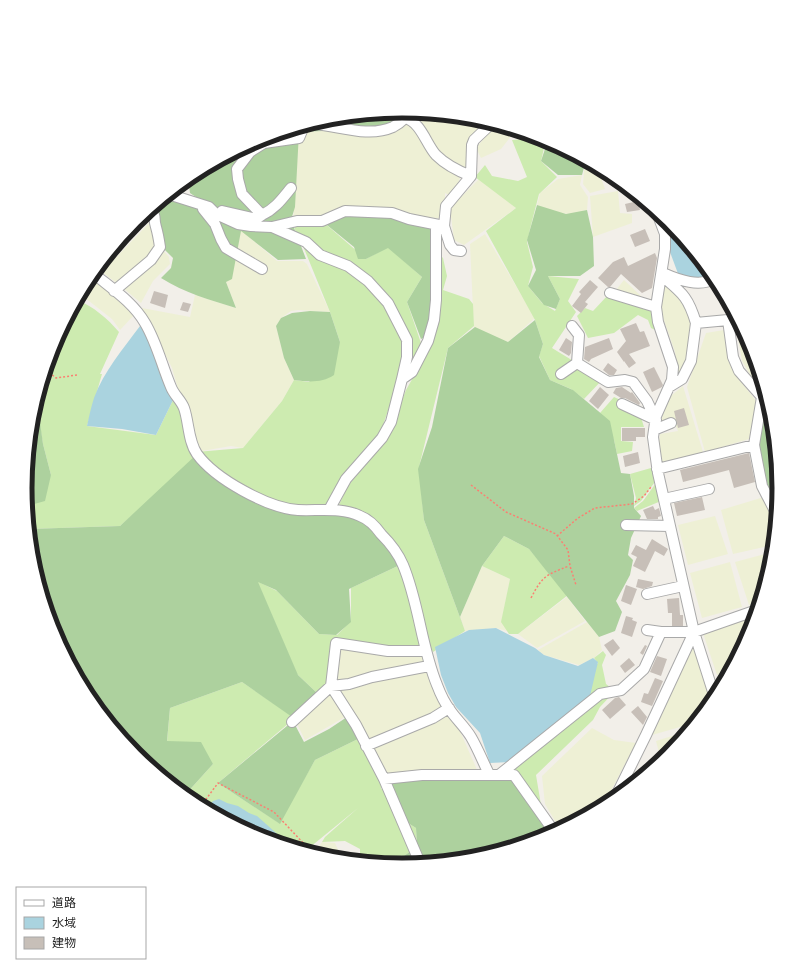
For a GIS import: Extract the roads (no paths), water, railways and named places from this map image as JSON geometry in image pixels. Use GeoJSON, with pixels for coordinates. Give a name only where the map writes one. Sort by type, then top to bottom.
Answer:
{"type":"FeatureCollection","features":[{"type":"Feature","properties":{"kind":"street"},"geometry":{"type":"LineString","coordinates":[[325,126],[358,132],[368,132],[385,130],[394,127],[405,118]]}},
{"type":"Feature","properties":{"kind":"street"},"geometry":{"type":"LineString","coordinates":[[409,118],[419,128],[436,156],[448,165],[471,176]]}},
{"type":"Feature","properties":{"kind":"street"},"geometry":{"type":"LineString","coordinates":[[402,379],[412,372],[428,341],[434,320],[440,225],[446,206],[471,176],[472,145],[474,140],[487,128]]}},
{"type":"Feature","properties":{"kind":"street"},"geometry":{"type":"LineString","coordinates":[[270,142],[299,138],[301,131]]}},
{"type":"Feature","properties":{"kind":"street"},"geometry":{"type":"LineString","coordinates":[[258,147],[250,152],[237,169],[242,194],[262,215]]}},
{"type":"Feature","properties":{"kind":"street"},"geometry":{"type":"LineString","coordinates":[[174,196],[256,219],[277,205],[291,188]]}},
{"type":"Feature","properties":{"kind":"street"},"geometry":{"type":"LineString","coordinates":[[199,204],[215,224],[226,248],[262,269]]}},
{"type":"Feature","properties":{"kind":"street"},"geometry":{"type":"LineString","coordinates":[[209,207],[216,214],[238,224],[251,226],[272,227],[296,221],[322,221],[345,211],[392,213],[409,220],[440,225]]}},
{"type":"Feature","properties":{"kind":"street"},"geometry":{"type":"LineString","coordinates":[[114,291],[151,260],[160,247],[158,233],[155,226],[156,216],[154,213]]}},
{"type":"Feature","properties":{"kind":"street"},"geometry":{"type":"LineString","coordinates":[[662,224],[665,234],[665,248],[656,307],[658,322],[672,367],[672,380],[655,425],[652,438],[658,474],[694,632],[712,689]]}},
{"type":"Feature","properties":{"kind":"street"},"geometry":{"type":"LineString","coordinates":[[440,225],[454,250],[461,251]]}},
{"type":"Feature","properties":{"kind":"street"},"geometry":{"type":"LineString","coordinates":[[272,227],[306,242],[320,255],[348,266],[368,281],[388,303],[407,340],[407,357],[391,422],[382,438],[346,479],[330,510]]}},
{"type":"Feature","properties":{"kind":"street"},"geometry":{"type":"LineString","coordinates":[[661,274],[678,280],[690,282],[710,282]]}},
{"type":"Feature","properties":{"kind":"street"},"geometry":{"type":"LineString","coordinates":[[661,274],[684,296],[691,307],[696,323],[691,361],[682,379],[669,388]]}},
{"type":"Feature","properties":{"kind":"street"},"geometry":{"type":"LineString","coordinates":[[98,277],[133,307],[145,322],[153,338],[172,390],[181,401],[193,446],[197,454],[213,470],[235,486],[259,499],[275,505],[297,510],[337,510],[361,516],[377,529],[393,547],[402,564],[410,585],[430,666],[437,686],[448,708],[471,737],[494,775]]}},
{"type":"Feature","properties":{"kind":"street"},"geometry":{"type":"LineString","coordinates":[[610,293],[656,307]]}},
{"type":"Feature","properties":{"kind":"street"},"geometry":{"type":"LineString","coordinates":[[696,323],[731,319]]}},
{"type":"Feature","properties":{"kind":"street"},"geometry":{"type":"LineString","coordinates":[[732,320],[733,357],[739,371],[760,394]]}},
{"type":"Feature","properties":{"kind":"street"},"geometry":{"type":"LineString","coordinates":[[572,326],[579,335],[577,363]]}},
{"type":"Feature","properties":{"kind":"street"},"geometry":{"type":"LineString","coordinates":[[577,363],[608,382],[625,380],[633,382],[647,401],[655,425]]}},
{"type":"Feature","properties":{"kind":"street"},"geometry":{"type":"LineString","coordinates":[[561,374],[577,363]]}},
{"type":"Feature","properties":{"kind":"street"},"geometry":{"type":"LineString","coordinates":[[761,401],[754,445],[762,486],[771,504]]}},
{"type":"Feature","properties":{"kind":"street"},"geometry":{"type":"LineString","coordinates":[[622,404],[655,425],[671,423]]}},
{"type":"Feature","properties":{"kind":"street"},"geometry":{"type":"LineString","coordinates":[[658,474],[754,445]]}},
{"type":"Feature","properties":{"kind":"street"},"geometry":{"type":"LineString","coordinates":[[664,499],[709,489]]}},
{"type":"Feature","properties":{"kind":"street"},"geometry":{"type":"LineString","coordinates":[[626,525],[670,526]]}},
{"type":"Feature","properties":{"kind":"street"},"geometry":{"type":"LineString","coordinates":[[646,594],[684,586]]}},
{"type":"Feature","properties":{"kind":"street"},"geometry":{"type":"LineString","coordinates":[[647,630],[661,632],[694,632],[750,613]]}},
{"type":"Feature","properties":{"kind":"street"},"geometry":{"type":"LineString","coordinates":[[494,775],[600,694],[621,690],[633,680],[644,669],[661,632]]}},
{"type":"Feature","properties":{"kind":"street"},"geometry":{"type":"LineString","coordinates":[[621,785],[694,632]]}},
{"type":"Feature","properties":{"kind":"street"},"geometry":{"type":"LineString","coordinates":[[418,857],[384,779],[356,724],[331,686],[336,644],[388,651],[426,651]]}},
{"type":"Feature","properties":{"kind":"street"},"geometry":{"type":"LineString","coordinates":[[292,722],[331,686],[349,684],[372,677],[430,666]]}},
{"type":"Feature","properties":{"kind":"street"},"geometry":{"type":"LineString","coordinates":[[366,746],[433,718],[448,708]]}},
{"type":"Feature","properties":{"kind":"street"},"geometry":{"type":"LineString","coordinates":[[384,779],[422,775],[514,775],[550,826]]}},
{"type":"Feature","properties":{"kind":"water"},"geometry":{"type":"Polygon","coordinates":[[[669,232],[696,262],[707,277],[680,279],[670,252],[669,232]]]}},
{"type":"Feature","properties":{"kind":"water"},"geometry":{"type":"Polygon","coordinates":[[[140,326],[144,328],[174,398],[156,435],[122,429],[87,426],[98,388],[114,360],[140,326]]]}},
{"type":"Feature","properties":{"kind":"water"},"geometry":{"type":"Polygon","coordinates":[[[496,628],[535,648],[544,655],[578,666],[593,658],[598,662],[590,696],[510,762],[490,763],[480,733],[456,707],[448,693],[441,675],[435,647],[469,630],[496,628]]]}},
{"type":"Feature","properties":{"kind":"water"},"geometry":{"type":"Polygon","coordinates":[[[219,799],[238,806],[257,816],[281,837],[238,819],[217,808],[211,804],[213,801],[219,799]]]}}]}
